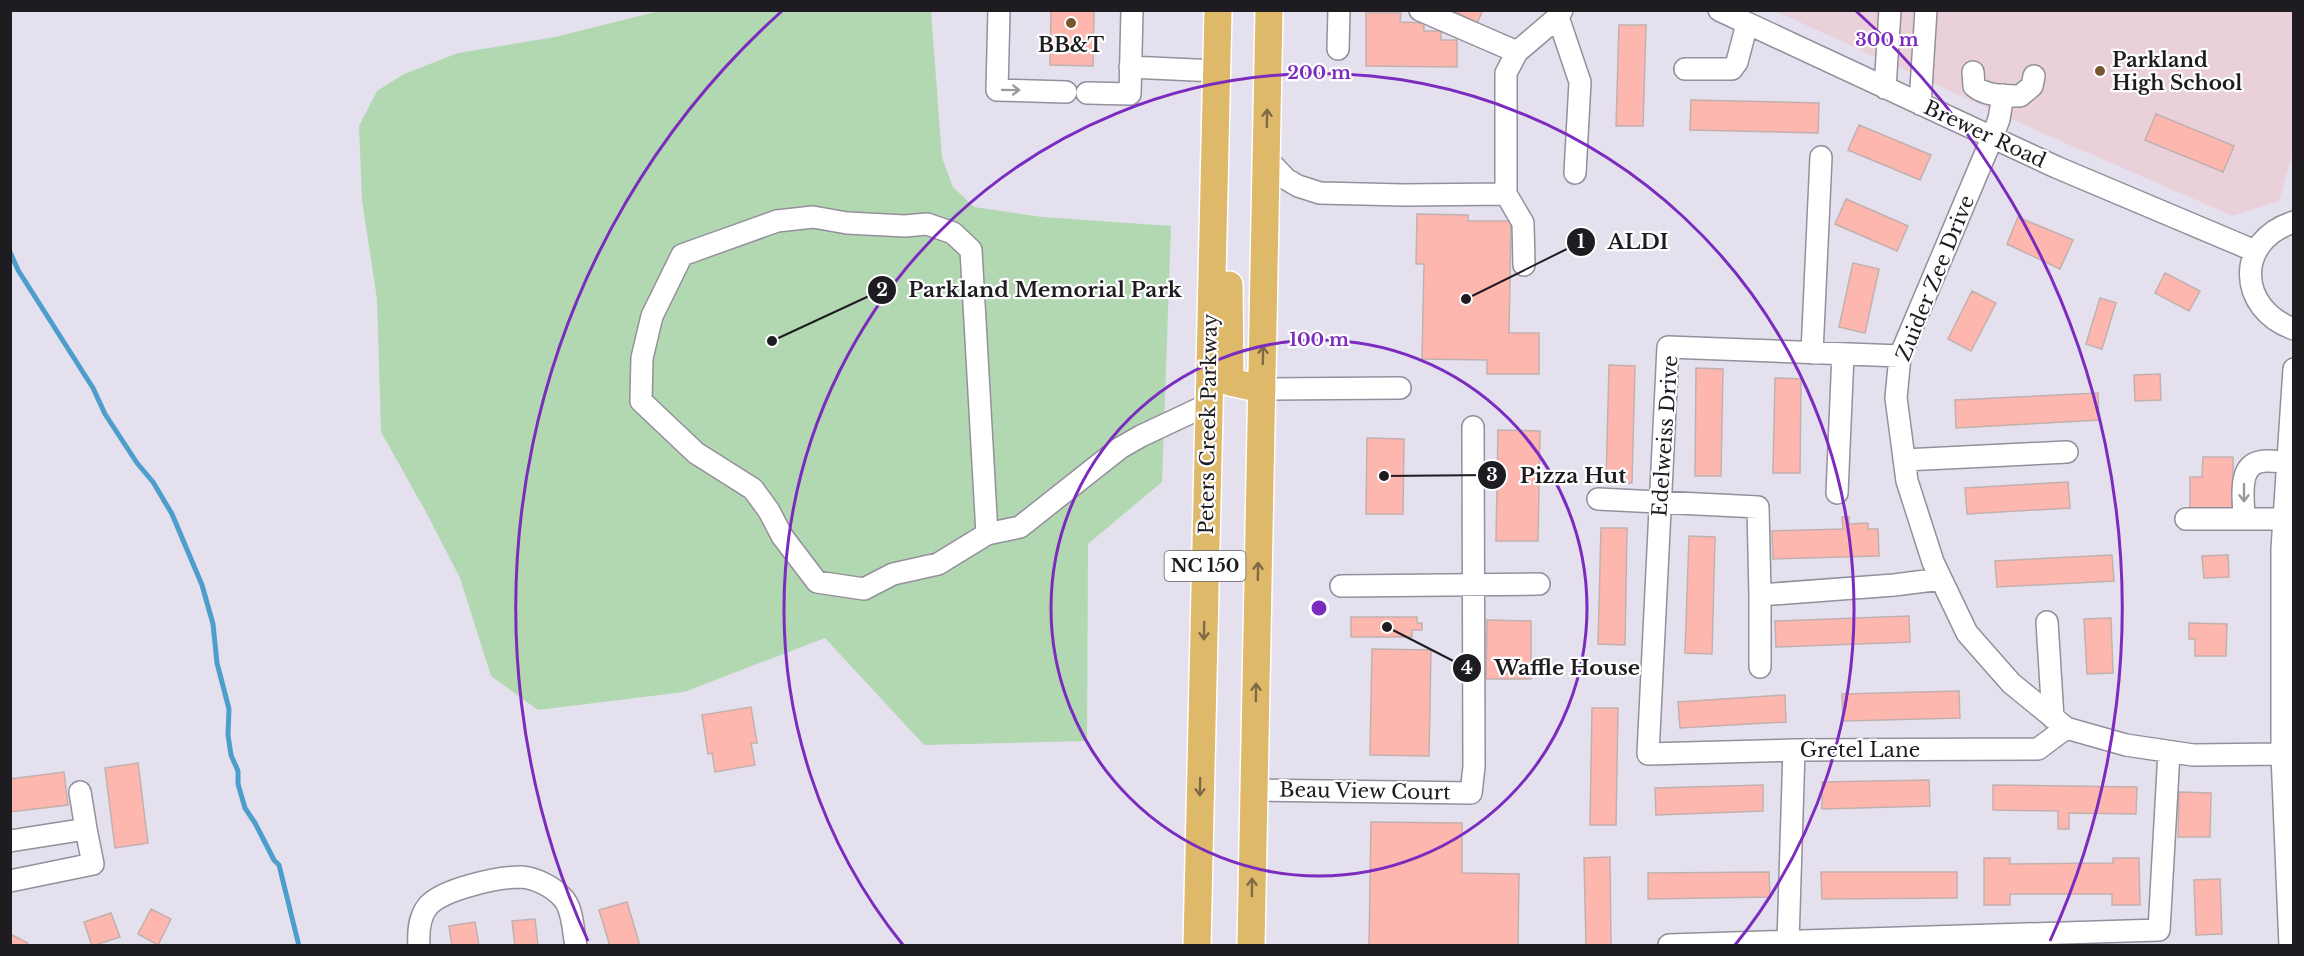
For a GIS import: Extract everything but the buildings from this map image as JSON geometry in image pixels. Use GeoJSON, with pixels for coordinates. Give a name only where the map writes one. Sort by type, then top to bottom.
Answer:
{"type":"FeatureCollection","features":[{"type":"Feature","properties":{"kind":"main road","name":"Peters Creek Parkway"},"geometry":{"type":"LineString","coordinates":[[1197,945],[1218,10]]}},
{"type":"Feature","properties":{"kind":"main road","name":"NC 150"},"geometry":{"type":"LineString","coordinates":[[1251,945],[1269,10]]}},
{"type":"Feature","properties":{"kind":"main road"},"geometry":{"type":"LineString","coordinates":[[1216,77],[1230,280],[1230,382],[1262,389]]}},
{"type":"Feature","properties":{"kind":"street"},"geometry":{"type":"LineString","coordinates":[[999,10],[997,90],[1066,92]]}},
{"type":"Feature","properties":{"kind":"street"},"geometry":{"type":"LineString","coordinates":[[1088,93],[1130,94],[1132,10]]}},
{"type":"Feature","properties":{"kind":"street"},"geometry":{"type":"LineString","coordinates":[[1338,49],[1339,10]]}},
{"type":"Feature","properties":{"kind":"street"},"geometry":{"type":"LineString","coordinates":[[1420,10],[1517,52]]}},
{"type":"Feature","properties":{"kind":"street","name":"Brewer Road"},"geometry":{"type":"LineString","coordinates":[[1719,10],[1992,138],[2256,250]]}},
{"type":"Feature","properties":{"kind":"street"},"geometry":{"type":"LineString","coordinates":[[1885,88],[1890,10]]}},
{"type":"Feature","properties":{"kind":"street"},"geometry":{"type":"LineString","coordinates":[[1920,104],[1926,10]]}},
{"type":"Feature","properties":{"kind":"street"},"geometry":{"type":"LineString","coordinates":[[1524,264],[1523,223],[1506,194],[1506,73],[1517,52],[1560,14],[1580,82],[1575,173]]}},
{"type":"Feature","properties":{"kind":"street"},"geometry":{"type":"LineString","coordinates":[[1685,69],[1732,69],[1737,62],[1747,24]]}},
{"type":"Feature","properties":{"kind":"street"},"geometry":{"type":"LineString","coordinates":[[1130,67],[1216,77]]}},
{"type":"Feature","properties":{"kind":"street"},"geometry":{"type":"LineString","coordinates":[[1973,72],[1974,86],[1986,94],[2020,96],[2032,86],[2034,76]]}},
{"type":"Feature","properties":{"kind":"street","name":"Zuider Zee Drive"},"geometry":{"type":"LineString","coordinates":[[2003,95],[1999,119],[1992,138],[1900,356],[1896,398],[1907,481],[1933,562],[1967,633],[2011,683],[2059,723],[2126,744],[2169,752],[2193,755],[2282,754]]}},
{"type":"Feature","properties":{"kind":"street"},"geometry":{"type":"LineString","coordinates":[[1812,353],[1821,157]]}},
{"type":"Feature","properties":{"kind":"street"},"geometry":{"type":"LineString","coordinates":[[1266,158],[1286,179],[1298,186],[1320,193],[1506,194]]}},
{"type":"Feature","properties":{"kind":"street"},"geometry":{"type":"LineString","coordinates":[[987,534],[971,249],[959,238],[953,233],[927,224],[906,226],[847,223],[813,217],[777,221],[682,255],[652,316],[642,358],[641,401],[696,453],[753,489],[769,511],[782,536],[817,582],[864,589],[893,574],[938,564],[987,534],[1020,527],[1120,448],[1209,404]]}},
{"type":"Feature","properties":{"kind":"street"},"geometry":{"type":"LineString","coordinates":[[2294,222],[2280,226],[2266,236],[2256,250],[2250,267],[2250,284],[2256,300],[2266,314],[2280,324],[2294,329]]}},
{"type":"Feature","properties":{"kind":"street","name":"Edelweiss Drive"},"geometry":{"type":"LineString","coordinates":[[1648,754],[1668,347],[1900,356]]}},
{"type":"Feature","properties":{"kind":"street"},"geometry":{"type":"LineString","coordinates":[[1837,493],[1843,354]]}},
{"type":"Feature","properties":{"kind":"street"},"geometry":{"type":"LineString","coordinates":[[2290,945],[2282,754],[2282,549],[2291,463],[2294,369]]}},
{"type":"Feature","properties":{"kind":"street"},"geometry":{"type":"LineString","coordinates":[[1262,389],[1400,388]]}},
{"type":"Feature","properties":{"kind":"street","name":"Beau View Court"},"geometry":{"type":"LineString","coordinates":[[1254,790],[1472,793],[1474,767],[1473,427]]}},
{"type":"Feature","properties":{"kind":"street"},"geometry":{"type":"LineString","coordinates":[[1904,460],[2067,452]]}},
{"type":"Feature","properties":{"kind":"street"},"geometry":{"type":"LineString","coordinates":[[2244,519],[2244,477],[2247,469],[2259,462],[2291,463]]}},
{"type":"Feature","properties":{"kind":"street"},"geometry":{"type":"LineString","coordinates":[[1598,499],[1758,507],[1760,667]]}},
{"type":"Feature","properties":{"kind":"street"},"geometry":{"type":"LineString","coordinates":[[2186,519],[2284,519]]}},
{"type":"Feature","properties":{"kind":"street"},"geometry":{"type":"LineString","coordinates":[[1760,595],[1894,585],[1941,579]]}},
{"type":"Feature","properties":{"kind":"street"},"geometry":{"type":"LineString","coordinates":[[1341,586],[1539,584]]}},
{"type":"Feature","properties":{"kind":"street"},"geometry":{"type":"LineString","coordinates":[[2047,622],[2059,723]]}},
{"type":"Feature","properties":{"kind":"street","name":"Gretel Lane"},"geometry":{"type":"LineString","coordinates":[[1648,754],[1794,750],[2038,749],[2059,723]]}},
{"type":"Feature","properties":{"kind":"street"},"geometry":{"type":"LineString","coordinates":[[1788,942],[1794,750]]}},
{"type":"Feature","properties":{"kind":"street"},"geometry":{"type":"LineString","coordinates":[[1669,945],[2159,930],[2169,752]]}},
{"type":"Feature","properties":{"kind":"street"},"geometry":{"type":"LineString","coordinates":[[10,881],[93,864],[80,792]]}},
{"type":"Feature","properties":{"kind":"street"},"geometry":{"type":"LineString","coordinates":[[10,841],[86,829]]}},
{"type":"Feature","properties":{"kind":"street"},"geometry":{"type":"LineString","coordinates":[[419,945],[420,920],[429,904],[479,883],[521,877],[544,884],[563,897],[576,945]]}},
{"type":"Feature","properties":{"kind":"shaded area","name":"Parkland High School"},"geometry":{"type":"Polygon","coordinates":[[[1775,11],[2293,11],[2293,151],[2279,201],[2233,216],[2040,132],[1775,11]]]}},
{"type":"Feature","properties":{"kind":"green space"},"geometry":{"type":"Polygon","coordinates":[[[659,11],[931,11],[942,158],[953,187],[974,207],[1042,217],[1171,226],[1162,482],[1088,544],[1087,741],[924,745],[825,638],[684,692],[538,710],[491,676],[460,578],[381,432],[377,299],[362,201],[359,126],[377,91],[404,74],[458,53],[555,37],[659,11]]]}},
{"type":"Feature","properties":{"kind":"waterway"},"geometry":{"type":"LineString","coordinates":[[10,252],[18,270],[93,388],[105,414],[137,463],[153,482],[172,514],[202,585],[213,624],[217,663],[229,709],[228,735],[231,755],[238,771],[238,784],[245,808],[279,865],[299,946]]}},
{"type":"Feature","properties":{"kind":"place","name":"BB&T"},"geometry":{"type":"Point","coordinates":[1071,23]}},
{"type":"Feature","properties":{"kind":"place","name":"Parkland High School"},"geometry":{"type":"Point","coordinates":[2100,71]}},
{"type":"Feature","properties":{"kind":"place","name":"ALDI"},"geometry":{"type":"Point","coordinates":[1466,299]}},
{"type":"Feature","properties":{"kind":"place","name":"Parkland Memorial Park"},"geometry":{"type":"Point","coordinates":[772,341]}},
{"type":"Feature","properties":{"kind":"place","name":"Pizza Hut"},"geometry":{"type":"Point","coordinates":[1384,476]}},
{"type":"Feature","properties":{"kind":"place","name":"Waffle House"},"geometry":{"type":"Point","coordinates":[1387,627]}}]}
